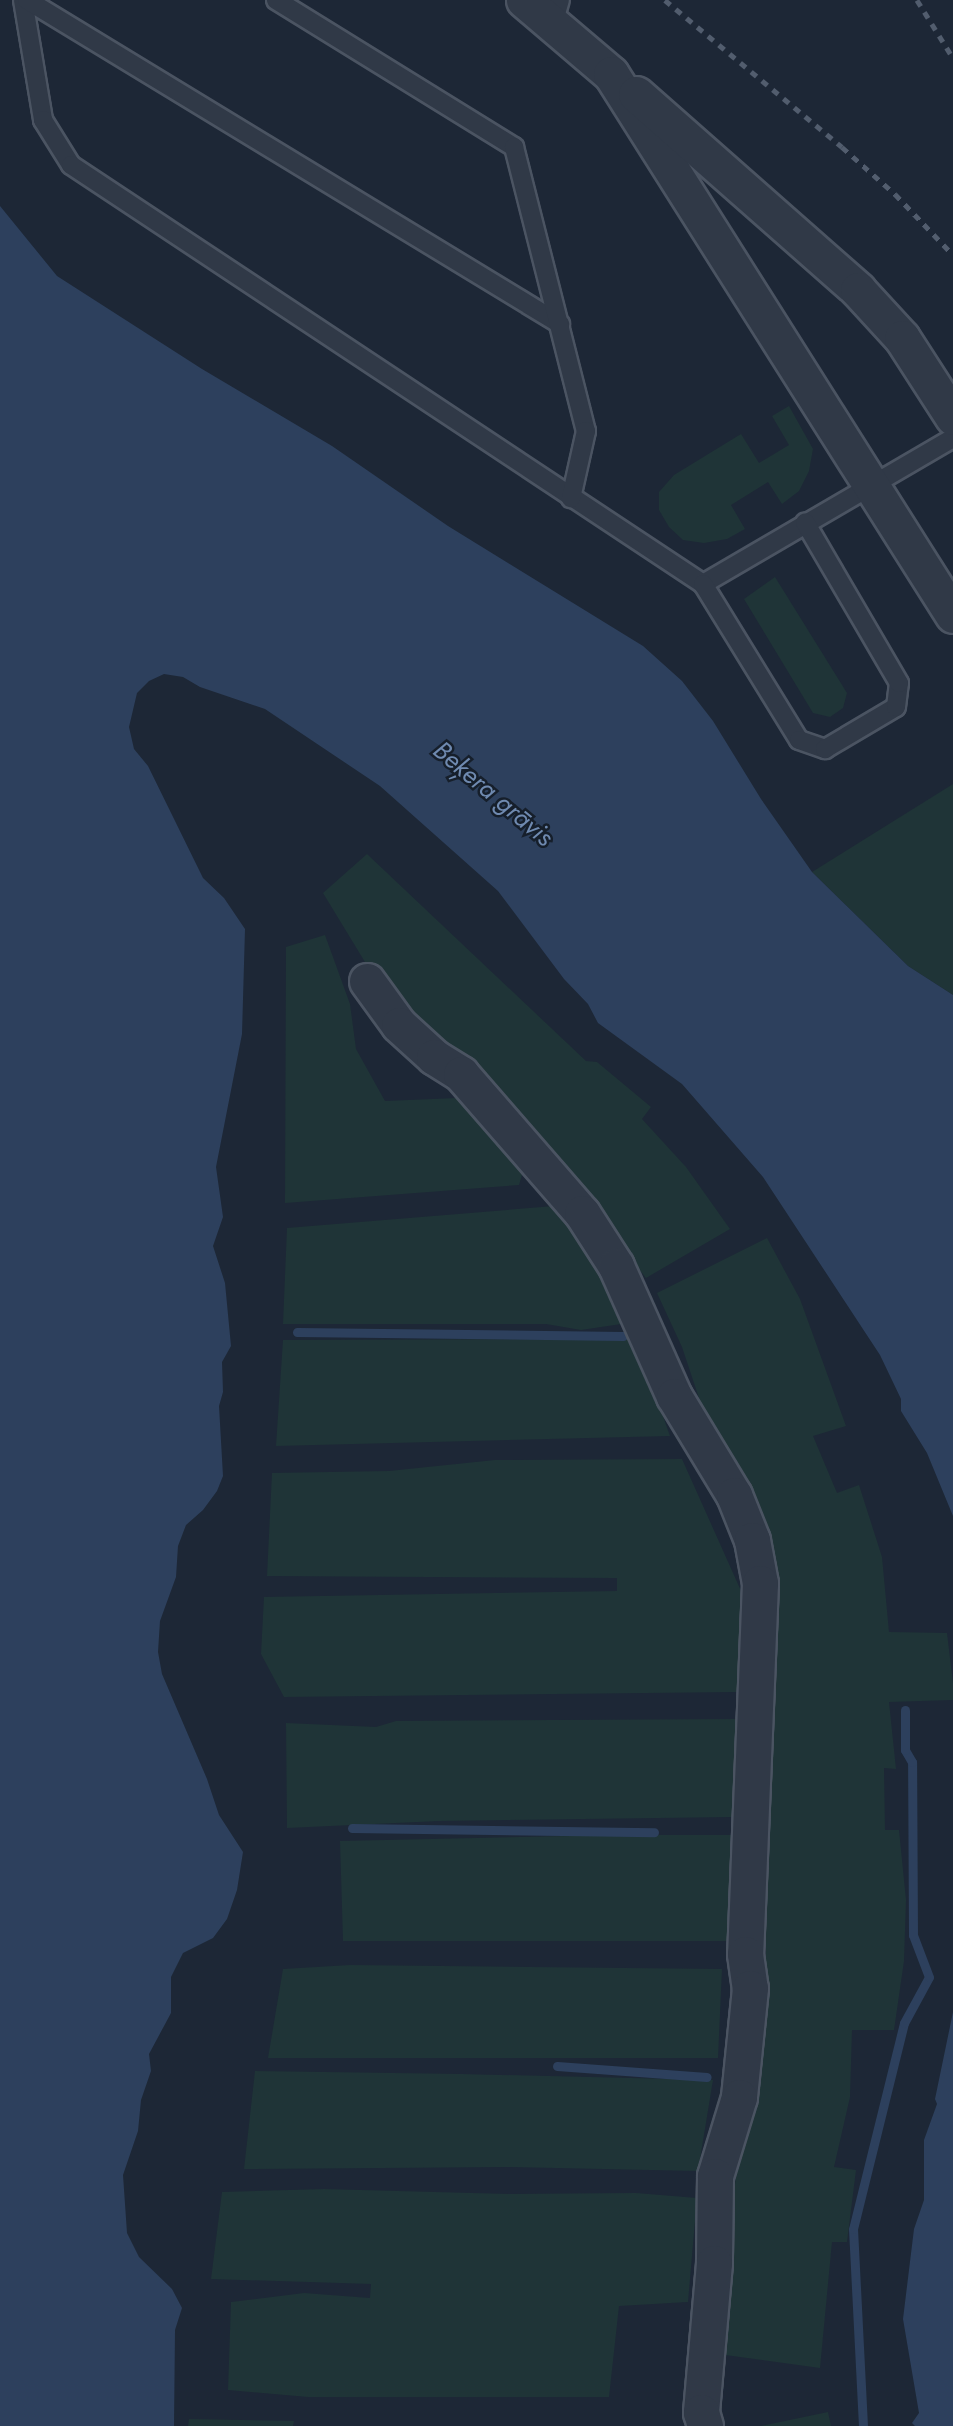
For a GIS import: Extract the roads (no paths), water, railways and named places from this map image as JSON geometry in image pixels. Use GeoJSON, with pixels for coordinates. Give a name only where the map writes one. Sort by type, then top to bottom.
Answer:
{"type":"FeatureCollection","features":[{"type":"Feature","properties":{"kind":"street"},"geometry":{"type":"LineString","coordinates":[[524,0],[556,12],[611,74],[858,290],[902,338],[953,416]]}},
{"type":"Feature","properties":{"kind":"street"},"geometry":{"type":"LineString","coordinates":[[611,74],[953,615]]}},
{"type":"Feature","properties":{"kind":"street"},"geometry":{"type":"LineString","coordinates":[[367,981],[399,1024],[435,1057],[461,1074],[582,1213],[616,1266],[674,1396],[734,1495],[752,1540],[760,1583],[745,1954],[750,1988],[739,2097],[715,2176],[714,2263],[701,2412],[705,2426]]}},
{"type":"Feature","properties":{"kind":"lane"},"geometry":{"type":"LineString","coordinates":[[25,0],[560,324]]}},
{"type":"Feature","properties":{"kind":"lane"},"geometry":{"type":"LineString","coordinates":[[25,0],[43,120],[71,165],[703,584],[799,740],[825,749],[895,707],[899,683],[805,522]]}},
{"type":"Feature","properties":{"kind":"lane"},"geometry":{"type":"LineString","coordinates":[[276,0],[514,147],[586,431],[571,498]]}},
{"type":"Feature","properties":{"kind":"lane"},"geometry":{"type":"LineString","coordinates":[[703,584],[805,522],[953,438]]}},
{"type":"Feature","properties":{"kind":"water","name":"Beķera grāvis"},"geometry":{"type":"Polygon","coordinates":[[[0,206],[57,276],[202,369],[332,446],[448,526],[643,646],[682,681],[713,721],[761,799],[812,872],[908,966],[953,995],[953,1516],[927,1453],[901,1411],[901,1399],[880,1355],[763,1177],[682,1084],[598,1023],[588,1004],[564,979],[498,891],[380,786],[265,709],[200,687],[183,677],[164,674],[149,681],[137,693],[129,727],[134,749],[148,766],[203,878],[224,898],[245,929],[242,1034],[216,1167],[223,1217],[213,1246],[225,1283],[231,1346],[222,1362],[223,1392],[219,1406],[223,1476],[217,1491],[203,1510],[186,1525],[178,1546],[176,1577],[160,1621],[158,1652],[162,1674],[207,1779],[219,1815],[243,1852],[237,1890],[227,1919],[213,1938],[183,1953],[171,1977],[171,2013],[149,2054],[151,2071],[141,2100],[138,2131],[123,2175],[127,2233],[139,2257],[172,2289],[182,2308],[175,2330],[174,2426],[0,2426],[0,206]]]}},
{"type":"Feature","properties":{"kind":"water"},"geometry":{"type":"Polygon","coordinates":[[[953,2012],[953,2426],[915,2426],[912,2423],[919,2413],[903,2319],[914,2229],[924,2200],[924,2140],[937,2104],[935,2099],[953,2012]]]}},
{"type":"Feature","properties":{"kind":"waterway"},"geometry":{"type":"LineString","coordinates":[[297,1332],[623,1336]]}},
{"type":"Feature","properties":{"kind":"waterway"},"geometry":{"type":"LineString","coordinates":[[863,2426],[853,2229],[904,2023],[929,1977],[913,1935],[912,1762],[905,1750],[905,1710]]}},
{"type":"Feature","properties":{"kind":"waterway"},"geometry":{"type":"LineString","coordinates":[[352,1828],[654,1832]]}},
{"type":"Feature","properties":{"kind":"waterway"},"geometry":{"type":"LineString","coordinates":[[557,2066],[707,2077]]}},
{"type":"Feature","properties":{"kind":"railway"},"geometry":{"type":"LineString","coordinates":[[665,0],[842,147],[895,194],[953,255]]}},
{"type":"Feature","properties":{"kind":"railway"},"geometry":{"type":"LineString","coordinates":[[917,0],[953,58]]}}]}
